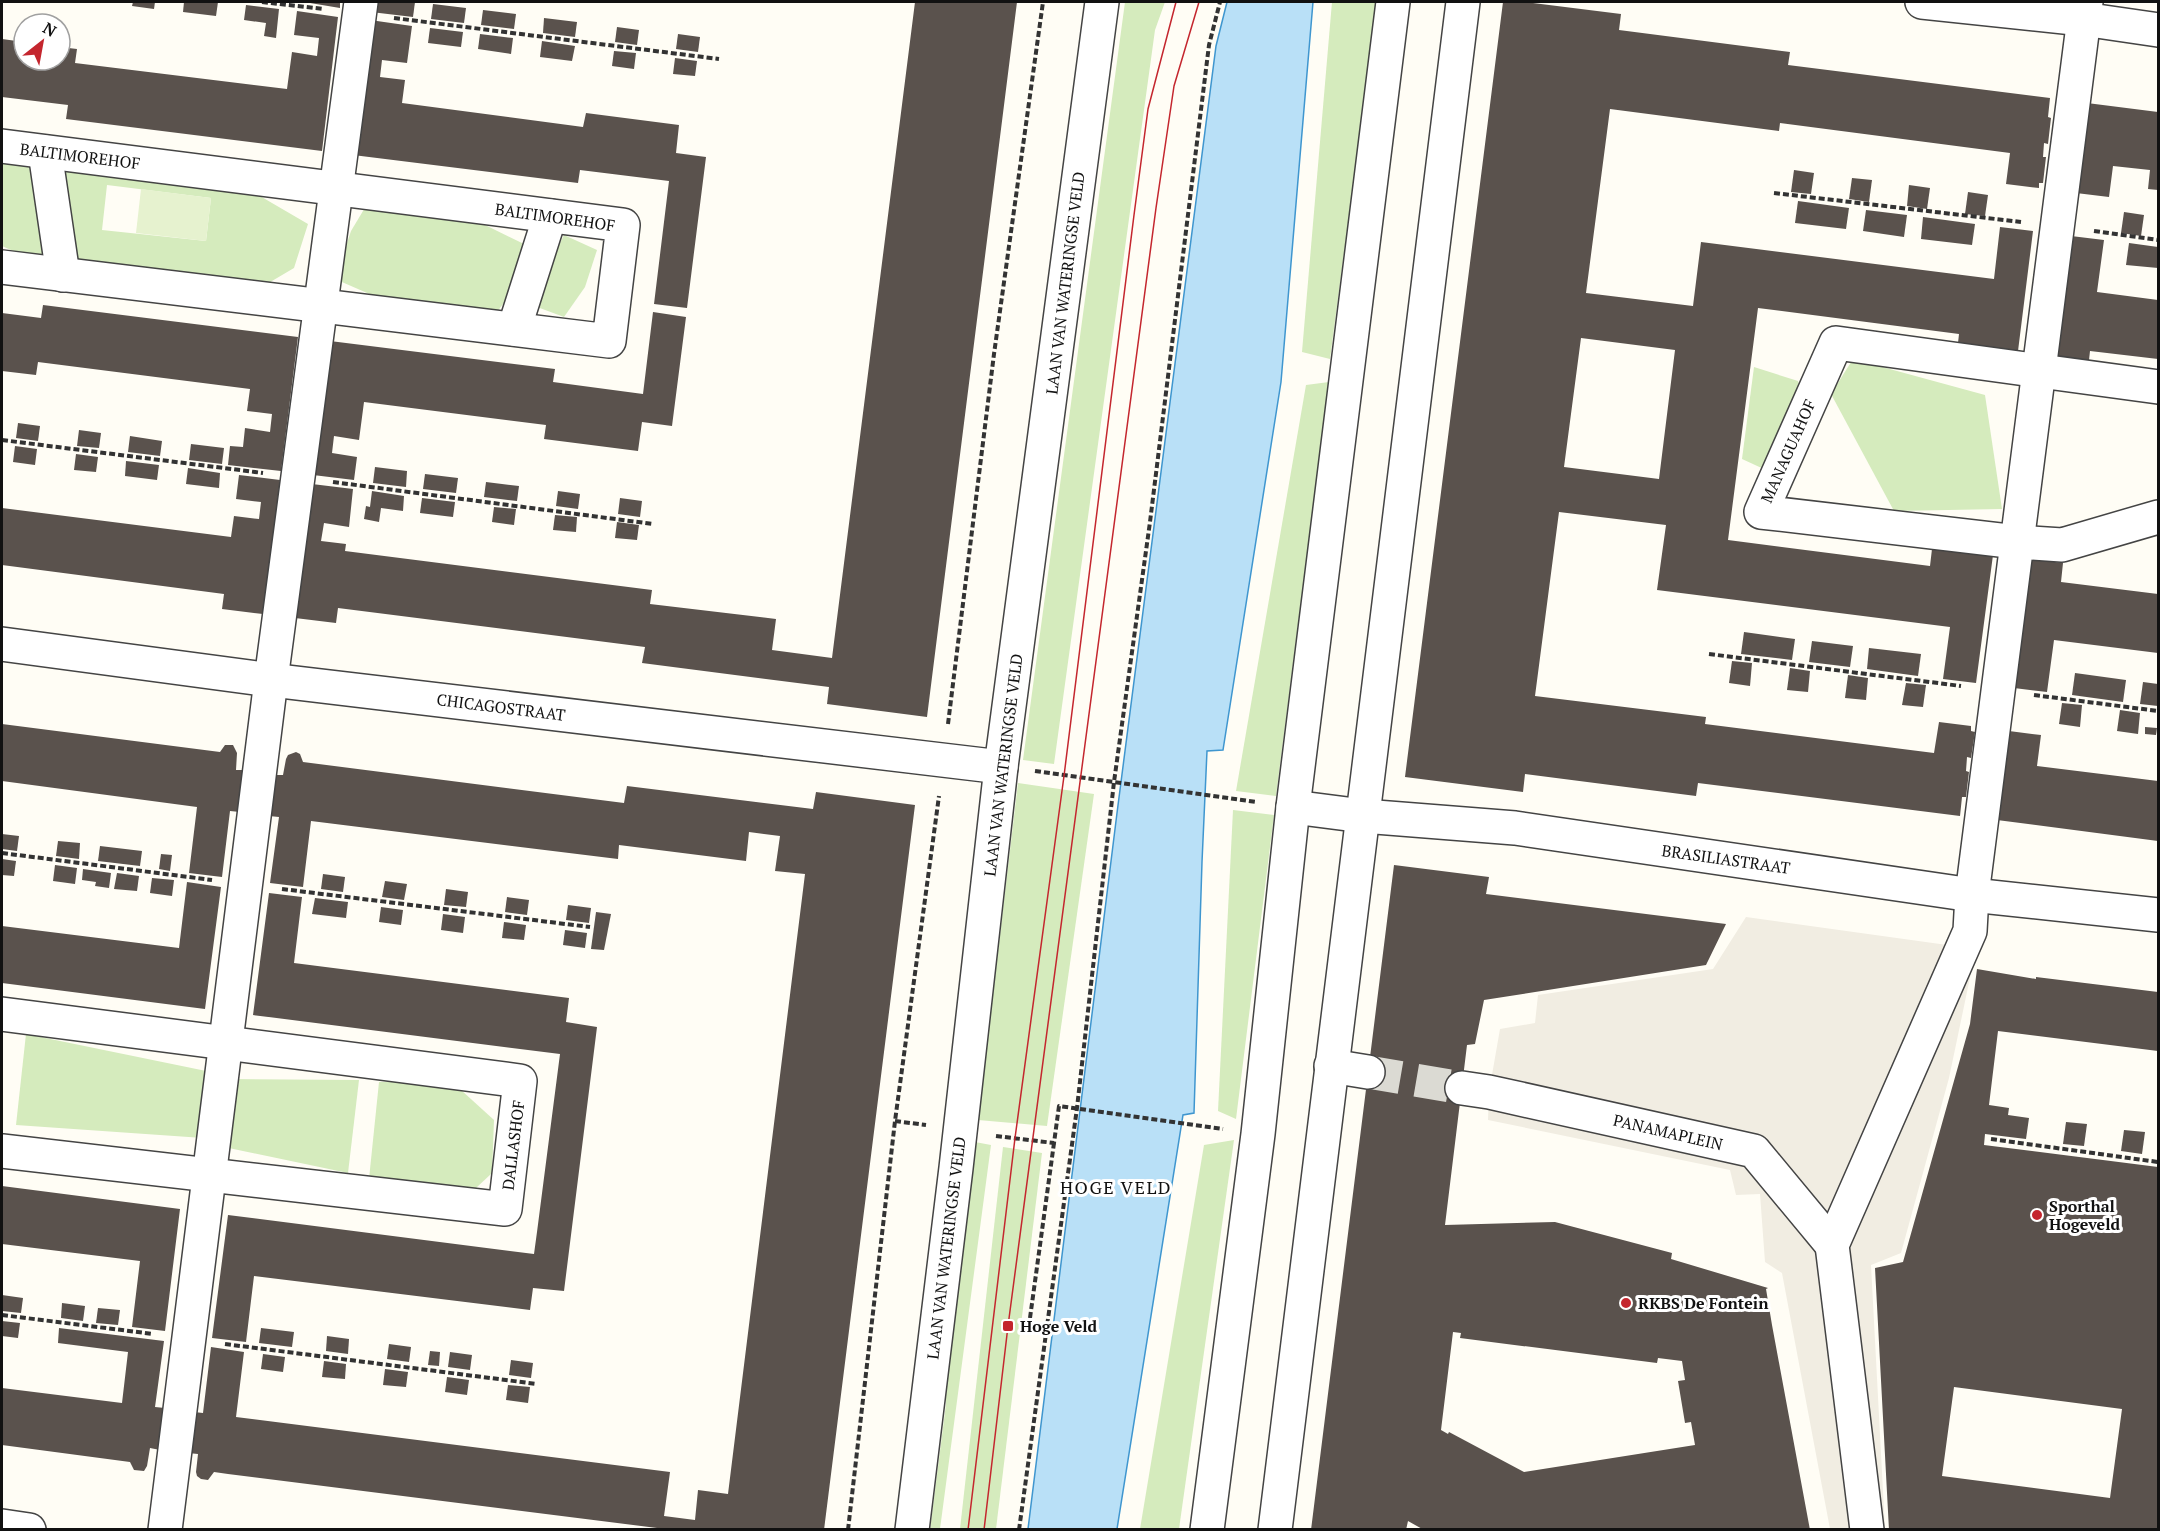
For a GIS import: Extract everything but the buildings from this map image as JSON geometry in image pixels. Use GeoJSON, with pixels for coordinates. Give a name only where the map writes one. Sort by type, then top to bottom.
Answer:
{"type":"FeatureCollection","features":[{"type":"Feature","properties":{"kind":"street","name":"LAAN VAN WATERINGSE VELD"},"geometry":{"type":"LineString","coordinates":[[912,1530],[1001,767],[1102,2]]}},
{"type":"Feature","properties":{"kind":"street"},"geometry":{"type":"LineString","coordinates":[[1207,1530],[1256,1146],[1293,807],[1393,2]]}},
{"type":"Feature","properties":{"kind":"street"},"geometry":{"type":"LineString","coordinates":[[1275,1530],[1463,2]]}},
{"type":"Feature","properties":{"kind":"street"},"geometry":{"type":"LineString","coordinates":[[1922,2],[2085,10],[2158,30]]}},
{"type":"Feature","properties":{"kind":"street"},"geometry":{"type":"LineString","coordinates":[[165,1530],[271,680],[361,8]]}},
{"type":"Feature","properties":{"kind":"street"},"geometry":{"type":"LineString","coordinates":[[1867,1530],[1832,1245],[1970,931],[1972,895],[2000,690],[2085,10]]}},
{"type":"Feature","properties":{"kind":"street","name":"BALTIMOREHOF"},"geometry":{"type":"LineString","coordinates":[[2,146],[623,225],[609,341],[2,267]]}},
{"type":"Feature","properties":{"kind":"street"},"geometry":{"type":"LineString","coordinates":[[45,152],[63,275]]}},
{"type":"Feature","properties":{"kind":"street"},"geometry":{"type":"LineString","coordinates":[[514,329],[550,216]]}},
{"type":"Feature","properties":{"kind":"street","name":"MANAGUAHOF"},"geometry":{"type":"LineString","coordinates":[[2158,387],[1836,342],[1761,512],[2017,542],[2062,545],[2158,518]]}},
{"type":"Feature","properties":{"kind":"street","name":"CHICAGOSTRAAT"},"geometry":{"type":"LineString","coordinates":[[2,644],[271,680],[1001,767]]}},
{"type":"Feature","properties":{"kind":"street","name":"BRASILIASTRAAT"},"geometry":{"type":"LineString","coordinates":[[1293,807],[1363,816],[1515,828],[1972,895],[2158,915]]}},
{"type":"Feature","properties":{"kind":"street","name":"DALLASHOF"},"geometry":{"type":"LineString","coordinates":[[2,1014],[520,1081],[505,1209],[2,1151]]}},
{"type":"Feature","properties":{"kind":"street"},"geometry":{"type":"LineString","coordinates":[[1331,1066],[1368,1072]]}},
{"type":"Feature","properties":{"kind":"street","name":"PANAMAPLEIN"},"geometry":{"type":"LineString","coordinates":[[1462,1088],[1490,1092],[1754,1151],[1832,1245]]}},
{"type":"Feature","properties":{"kind":"street"},"geometry":{"type":"LineString","coordinates":[[2,1526],[29,1530]]}},
{"type":"Feature","properties":{"kind":"path"},"geometry":{"type":"LineString","coordinates":[[262,2],[361,8],[719,59]]}},
{"type":"Feature","properties":{"kind":"path"},"geometry":{"type":"LineString","coordinates":[[1019,1530],[1077,1108],[1114,782],[1150,522],[1209,45],[1220,2]]}},
{"type":"Feature","properties":{"kind":"path"},"geometry":{"type":"LineString","coordinates":[[1774,193],[2158,240]]}},
{"type":"Feature","properties":{"kind":"path"},"geometry":{"type":"LineString","coordinates":[[1709,654],[2158,711]]}},
{"type":"Feature","properties":{"kind":"path"},"geometry":{"type":"LineString","coordinates":[[1001,767],[1293,807]]}},
{"type":"Feature","properties":{"kind":"path"},"geometry":{"type":"LineString","coordinates":[[2,853],[590,927]]}},
{"type":"Feature","properties":{"kind":"path"},"geometry":{"type":"LineString","coordinates":[[1077,1108],[1193,1125]]}},
{"type":"Feature","properties":{"kind":"path"},"geometry":{"type":"LineString","coordinates":[[1991,1139],[2158,1162]]}},
{"type":"Feature","properties":{"kind":"path"},"geometry":{"type":"LineString","coordinates":[[1030,1318],[1054,1143]]}},
{"type":"Feature","properties":{"kind":"path"},"geometry":{"type":"LineString","coordinates":[[2,1315],[537,1384]]}},
{"type":"Feature","properties":{"kind":"green space"},"geometry":{"type":"Polygon","coordinates":[[[1125,2],[1165,2],[1155,30],[1054,764],[1023,760],[1125,2]]]}},
{"type":"Feature","properties":{"kind":"green space"},"geometry":{"type":"Polygon","coordinates":[[[1332,2],[1377,2],[1330,359],[1302,352],[1332,2]]]}},
{"type":"Feature","properties":{"kind":"green space"},"geometry":{"type":"Polygon","coordinates":[[[2,156],[31,164],[49,256],[22,255],[2,246],[2,156]]]}},
{"type":"Feature","properties":{"kind":"green space"},"geometry":{"type":"Polygon","coordinates":[[[58,159],[154,172],[260,196],[308,224],[294,268],[255,291],[72,259],[58,159]],[[107,185],[102,230],[206,241],[211,198],[107,185]]]}},
{"type":"Feature","properties":{"kind":"green space"},"geometry":{"type":"Polygon","coordinates":[[[141,189],[211,198],[206,241],[136,233],[141,189]]]}},
{"type":"Feature","properties":{"kind":"green space"},"geometry":{"type":"Polygon","coordinates":[[[369,201],[479,222],[524,244],[518,284],[494,316],[390,303],[335,279],[351,231],[369,201]]]}},
{"type":"Feature","properties":{"kind":"green space"},"geometry":{"type":"Polygon","coordinates":[[[564,235],[597,250],[585,287],[564,317],[529,304],[564,235]]]}},
{"type":"Feature","properties":{"kind":"green space"},"geometry":{"type":"Polygon","coordinates":[[[1853,359],[1985,395],[2002,509],[1894,511],[1831,394],[1853,359]]]}},
{"type":"Feature","properties":{"kind":"green space"},"geometry":{"type":"Polygon","coordinates":[[[1754,367],[1798,381],[1801,392],[1766,470],[1742,459],[1754,367]]]}},
{"type":"Feature","properties":{"kind":"green space"},"geometry":{"type":"Polygon","coordinates":[[[1329,382],[1276,796],[1236,791],[1306,385],[1329,382]]]}},
{"type":"Feature","properties":{"kind":"green space"},"geometry":{"type":"Polygon","coordinates":[[[1018,783],[1094,794],[1047,1126],[978,1120],[1018,783]]]}},
{"type":"Feature","properties":{"kind":"green space"},"geometry":{"type":"Polygon","coordinates":[[[1233,810],[1274,815],[1236,1119],[1218,1111],[1233,810]]]}},
{"type":"Feature","properties":{"kind":"green space"},"geometry":{"type":"Polygon","coordinates":[[[26,1034],[211,1072],[203,1138],[16,1125],[26,1034]]]}},
{"type":"Feature","properties":{"kind":"green space"},"geometry":{"type":"Polygon","coordinates":[[[230,1079],[359,1080],[348,1173],[224,1147],[230,1079]]]}},
{"type":"Feature","properties":{"kind":"green space"},"geometry":{"type":"Polygon","coordinates":[[[450,1080],[494,1120],[492,1173],[476,1188],[369,1179],[379,1082],[450,1080]]]}},
{"type":"Feature","properties":{"kind":"green space"},"geometry":{"type":"Polygon","coordinates":[[[1234,1140],[1179,1529],[1140,1529],[1204,1145],[1234,1140]]]}},
{"type":"Feature","properties":{"kind":"green space"},"geometry":{"type":"Polygon","coordinates":[[[975,1142],[991,1145],[940,1529],[930,1530],[946,1404],[944,1385],[975,1142]]]}},
{"type":"Feature","properties":{"kind":"green space"},"geometry":{"type":"Polygon","coordinates":[[[1003,1147],[1042,1153],[996,1529],[960,1529],[1003,1147]]]}},
{"type":"Feature","properties":{"kind":"shaded area"},"geometry":{"type":"Polygon","coordinates":[[[1746,917],[1976,949],[1949,1078],[1901,1253],[1871,1265],[1885,1529],[1830,1529],[1782,1273],[1765,1262],[1760,1194],[1736,1195],[1730,1170],[1488,1120],[1489,1092],[1500,1029],[1535,1023],[1538,995],[1713,969],[1746,917]]]}},
{"type":"Feature","properties":{"kind":"water"},"geometry":{"type":"Polygon","coordinates":[[[1227,2],[1313,2],[1281,382],[1223,750],[1207,751],[1194,1113],[1183,1115],[1117,1529],[1028,1529],[1216,46],[1227,2]]]}},
{"type":"Feature","properties":{"kind":"tunnel"},"geometry":{"type":"LineString","coordinates":[[1368,1072],[1462,1088]]}},
{"type":"Feature","properties":{"kind":"tram line"},"geometry":{"type":"LineString","coordinates":[[968,1530],[1015,1138],[1064,776],[1148,109],[1176,2]]}},
{"type":"Feature","properties":{"kind":"tram line"},"geometry":{"type":"LineString","coordinates":[[984,1530],[1008,1326],[1156,208],[1174,86],[1199,2]]}},
{"type":"Feature","properties":{"kind":"place","name":"Sporthal Hogeveld"},"geometry":{"type":"Point","coordinates":[2037,1215]}},
{"type":"Feature","properties":{"kind":"place","name":"RKBS De Fontein"},"geometry":{"type":"Point","coordinates":[1626,1303]}},
{"type":"Feature","properties":{"kind":"place","name":"Hoge Veld"},"geometry":{"type":"Point","coordinates":[1008,1326]}},
{"type":"Feature","properties":{"kind":"district","name":"HOGE VELD"},"geometry":{"type":"Point","coordinates":[1116,1187]}}]}
